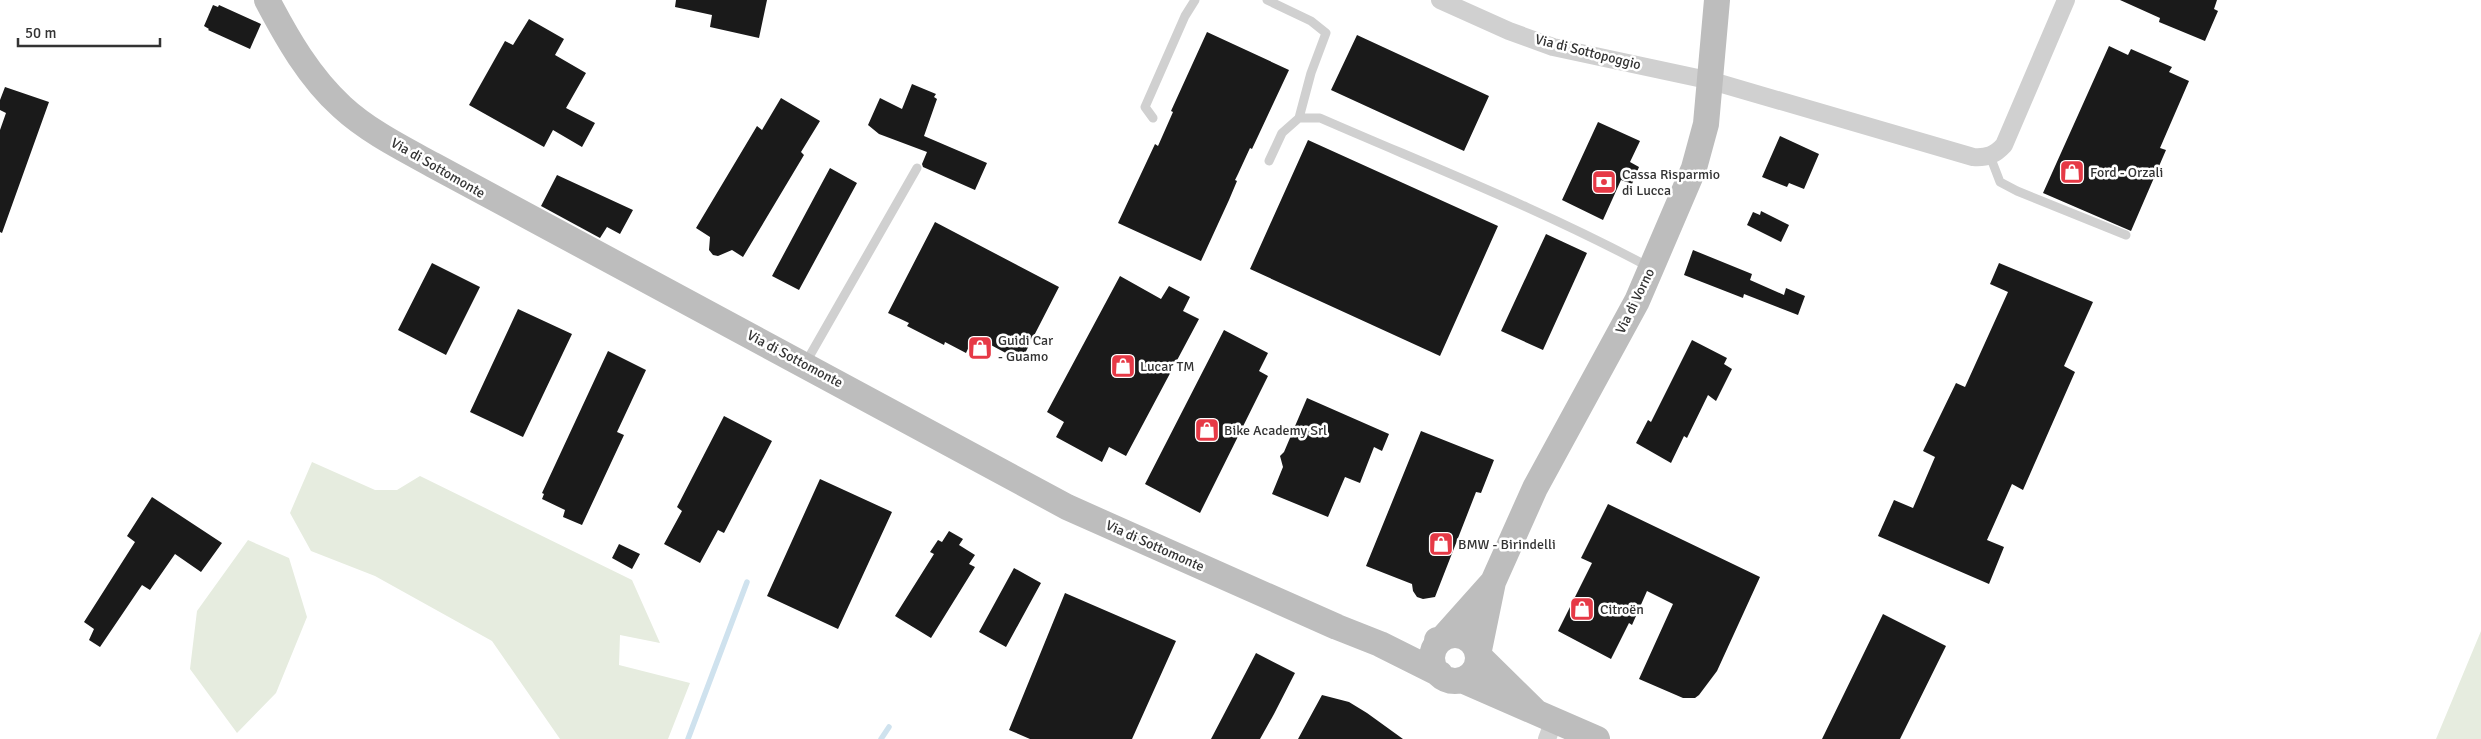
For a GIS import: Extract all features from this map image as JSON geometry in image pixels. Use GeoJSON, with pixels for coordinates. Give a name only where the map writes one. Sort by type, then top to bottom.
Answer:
{"type":"FeatureCollection","features":[{"type":"Feature","properties":{"kind":"main road","name":"Via di Sottomonte"},"geometry":{"type":"LineString","coordinates":[[266,0],[290,42],[314,76],[342,107],[385,138],[476,190],[805,365],[1066,507],[1336,628],[1380,644],[1546,724],[1597,739]]}},
{"type":"Feature","properties":{"kind":"main road","name":"Via di Vorno"},"geometry":{"type":"LineString","coordinates":[[1478,655],[1493,582],[1535,488],[1637,301],[1694,168],[1706,124],[1712,81],[1717,0]]}},
{"type":"Feature","properties":{"kind":"main road","name":"Via di Vorno"},"geometry":{"type":"LineString","coordinates":[[1442,639],[1493,582]]}},
{"type":"Feature","properties":{"kind":"main road","name":"Via di Sottomonte"},"geometry":{"type":"LineString","coordinates":[[1380,644],[1413,644],[1457,635],[1464,636],[1471,641],[1478,655],[1546,724]]}},
{"type":"Feature","properties":{"kind":"main road"},"geometry":{"type":"LineString","coordinates":[[1442,639],[1433,652],[1432,660],[1451,677],[1475,670],[1478,655]]}},
{"type":"Feature","properties":{"kind":"street","name":"Via di Sottopoggio"},"geometry":{"type":"LineString","coordinates":[[1440,0],[1509,32],[1553,47],[1712,81],[1973,157],[1990,156]]}},
{"type":"Feature","properties":{"kind":"street"},"geometry":{"type":"LineString","coordinates":[[1990,156],[2004,145],[2066,0]]}},
{"type":"Feature","properties":{"kind":"lane"},"geometry":{"type":"LineString","coordinates":[[1153,118],[1145,107],[1185,16],[1194,0]]}},
{"type":"Feature","properties":{"kind":"lane"},"geometry":{"type":"LineString","coordinates":[[1267,0],[1311,21],[1326,33],[1311,73],[1299,118],[1282,133],[1269,161]]}},
{"type":"Feature","properties":{"kind":"lane"},"geometry":{"type":"LineString","coordinates":[[1299,118],[1320,118],[1618,250],[1652,269]]}},
{"type":"Feature","properties":{"kind":"lane"},"geometry":{"type":"LineString","coordinates":[[1990,156],[2000,182],[2016,192],[2126,235]]}},
{"type":"Feature","properties":{"kind":"lane"},"geometry":{"type":"LineString","coordinates":[[805,365],[916,168]]}},
{"type":"Feature","properties":{"kind":"shaded area"},"geometry":{"type":"Polygon","coordinates":[[[312,462],[375,490],[397,490],[420,476],[632,580],[660,643],[620,635],[619,665],[690,683],[668,739],[560,739],[492,641],[375,576],[311,551],[290,513],[312,462]]]}},
{"type":"Feature","properties":{"kind":"shaded area"},"geometry":{"type":"Polygon","coordinates":[[[248,540],[289,558],[307,617],[276,693],[237,733],[190,669],[197,611],[248,540]]]}},
{"type":"Feature","properties":{"kind":"shaded area"},"geometry":{"type":"Polygon","coordinates":[[[2481,631],[2481,739],[2436,739],[2481,631]]]}},
{"type":"Feature","properties":{"kind":"building"},"geometry":{"type":"Polygon","coordinates":[[[676,0],[767,0],[759,38],[710,27],[712,15],[675,7],[676,0]]]}},
{"type":"Feature","properties":{"kind":"building"},"geometry":{"type":"Polygon","coordinates":[[[2120,0],[2217,0],[2214,9],[2218,11],[2205,41],[2159,22],[2160,18],[2120,0]]]}},
{"type":"Feature","properties":{"kind":"building"},"geometry":{"type":"Polygon","coordinates":[[[213,5],[218,7],[219,5],[261,24],[250,49],[208,30],[204,26],[213,5]]]}},
{"type":"Feature","properties":{"kind":"building"},"geometry":{"type":"Polygon","coordinates":[[[529,19],[564,39],[555,55],[586,73],[566,108],[595,123],[582,147],[553,130],[544,147],[469,105],[505,41],[513,45],[529,19]]]}},
{"type":"Feature","properties":{"kind":"building"},"geometry":{"type":"Polygon","coordinates":[[[1207,32],[1289,70],[1252,149],[1250,148],[1235,180],[1237,181],[1201,261],[1118,223],[1155,144],[1158,146],[1173,112],[1171,111],[1207,32]]]}},
{"type":"Feature","properties":{"kind":"building"},"geometry":{"type":"Polygon","coordinates":[[[1357,35],[1489,96],[1464,151],[1331,90],[1357,35]]]}},
{"type":"Feature","properties":{"kind":"building"},"geometry":{"type":"Polygon","coordinates":[[[2109,46],[2128,55],[2131,49],[2172,67],[2169,72],[2189,81],[2160,148],[2166,150],[2131,231],[2043,193],[2109,46]]]}},
{"type":"Feature","properties":{"kind":"building"},"geometry":{"type":"Polygon","coordinates":[[[912,84],[936,94],[934,97],[937,99],[924,136],[987,163],[975,190],[923,167],[922,164],[927,152],[879,134],[868,125],[880,98],[902,109],[912,84]]]}},
{"type":"Feature","properties":{"kind":"building"},"geometry":{"type":"Polygon","coordinates":[[[5,87],[49,102],[2,233],[0,232],[0,130],[6,113],[0,110],[0,100],[5,87]]]}},
{"type":"Feature","properties":{"kind":"building"},"geometry":{"type":"Polygon","coordinates":[[[781,98],[820,121],[801,152],[804,155],[743,257],[732,250],[718,256],[713,255],[709,250],[710,237],[696,228],[757,126],[762,130],[781,98]]]}},
{"type":"Feature","properties":{"kind":"building"},"geometry":{"type":"Polygon","coordinates":[[[1598,122],[1640,141],[1630,162],[1639,167],[1632,184],[1621,180],[1603,220],[1562,200],[1598,122]]]}},
{"type":"Feature","properties":{"kind":"building"},"geometry":{"type":"Polygon","coordinates":[[[1780,136],[1819,154],[1804,189],[1789,183],[1787,187],[1762,177],[1780,136]]]}},
{"type":"Feature","properties":{"kind":"building"},"geometry":{"type":"Polygon","coordinates":[[[1308,140],[1498,226],[1440,356],[1250,269],[1308,140]]]}},
{"type":"Feature","properties":{"kind":"building"},"geometry":{"type":"Polygon","coordinates":[[[830,168],[857,183],[799,290],[772,276],[830,168]]]}},
{"type":"Feature","properties":{"kind":"building"},"geometry":{"type":"Polygon","coordinates":[[[557,175],[633,210],[620,234],[607,227],[600,238],[541,206],[557,175]]]}},
{"type":"Feature","properties":{"kind":"building"},"geometry":{"type":"Polygon","coordinates":[[[1761,211],[1789,225],[1781,242],[1747,225],[1753,212],[1760,215],[1761,211]]]}},
{"type":"Feature","properties":{"kind":"building"},"geometry":{"type":"Polygon","coordinates":[[[935,222],[1059,287],[1021,361],[974,336],[966,353],[945,342],[944,345],[907,326],[909,323],[888,313],[935,222]]]}},
{"type":"Feature","properties":{"kind":"building"},"geometry":{"type":"Polygon","coordinates":[[[1546,234],[1587,253],[1543,350],[1501,331],[1546,234]]]}},
{"type":"Feature","properties":{"kind":"building"},"geometry":{"type":"Polygon","coordinates":[[[1693,250],[1752,274],[1750,280],[1784,295],[1786,288],[1805,296],[1798,315],[1744,294],[1743,298],[1684,275],[1693,250]]]}},
{"type":"Feature","properties":{"kind":"building"},"geometry":{"type":"Polygon","coordinates":[[[432,263],[480,287],[446,355],[398,330],[432,263]]]}},
{"type":"Feature","properties":{"kind":"building"},"geometry":{"type":"Polygon","coordinates":[[[1999,263],[2093,302],[2064,366],[2075,372],[2023,490],[2012,484],[1987,540],[2004,547],[1989,584],[1878,536],[1894,500],[1913,508],[1935,457],[1923,451],[1956,383],[1965,387],[2008,292],[1990,284],[1999,263]]]}},
{"type":"Feature","properties":{"kind":"building","name":"Lucar TM"},"geometry":{"type":"Polygon","coordinates":[[[1120,276],[1161,299],[1169,286],[1190,297],[1183,311],[1199,319],[1126,456],[1109,447],[1102,462],[1056,437],[1064,422],[1047,412],[1120,276]]]}},
{"type":"Feature","properties":{"kind":"building"},"geometry":{"type":"Polygon","coordinates":[[[518,309],[572,334],[523,437],[470,412],[518,309]]]}},
{"type":"Feature","properties":{"kind":"building","name":"Bike Academy Srl"},"geometry":{"type":"Polygon","coordinates":[[[1224,330],[1268,353],[1259,371],[1268,376],[1200,513],[1145,484],[1224,330]]]}},
{"type":"Feature","properties":{"kind":"building"},"geometry":{"type":"Polygon","coordinates":[[[1692,340],[1727,358],[1724,364],[1732,369],[1716,401],[1708,395],[1687,438],[1684,436],[1671,463],[1636,443],[1648,420],[1651,422],[1692,340]]]}},
{"type":"Feature","properties":{"kind":"building"},"geometry":{"type":"Polygon","coordinates":[[[608,351],[646,370],[617,432],[624,435],[582,525],[563,517],[565,510],[542,499],[544,494],[542,493],[608,351]]]}},
{"type":"Feature","properties":{"kind":"building"},"geometry":{"type":"Polygon","coordinates":[[[1307,398],[1389,434],[1382,451],[1374,447],[1360,483],[1345,477],[1328,517],[1272,494],[1283,467],[1280,456],[1284,452],[1307,398]]]}},
{"type":"Feature","properties":{"kind":"building"},"geometry":{"type":"Polygon","coordinates":[[[724,416],[772,441],[724,533],[718,530],[700,563],[664,544],[682,511],[677,507],[724,416]]]}},
{"type":"Feature","properties":{"kind":"building"},"geometry":{"type":"Polygon","coordinates":[[[1421,431],[1494,460],[1481,493],[1476,492],[1435,597],[1423,599],[1417,597],[1413,591],[1412,584],[1366,566],[1421,431]]]}},
{"type":"Feature","properties":{"kind":"building"},"geometry":{"type":"Polygon","coordinates":[[[820,479],[892,512],[838,629],[767,596],[820,479]]]}},
{"type":"Feature","properties":{"kind":"building"},"geometry":{"type":"Polygon","coordinates":[[[152,497],[222,543],[201,572],[175,554],[150,590],[142,585],[100,647],[89,640],[94,629],[84,622],[135,542],[127,536],[152,497]]]}},
{"type":"Feature","properties":{"kind":"building"},"geometry":{"type":"Polygon","coordinates":[[[1608,504],[1760,577],[1717,671],[1695,698],[1683,698],[1639,679],[1673,604],[1647,591],[1632,625],[1629,623],[1611,659],[1558,631],[1592,563],[1581,558],[1608,504]]]}},
{"type":"Feature","properties":{"kind":"building"},"geometry":{"type":"Polygon","coordinates":[[[949,531],[963,539],[959,545],[975,555],[969,564],[975,567],[931,638],[895,616],[934,554],[930,552],[938,540],[942,542],[949,531]]]}},
{"type":"Feature","properties":{"kind":"building"},"geometry":{"type":"Polygon","coordinates":[[[619,544],[640,554],[632,569],[612,558],[619,544]]]}},
{"type":"Feature","properties":{"kind":"building"},"geometry":{"type":"Polygon","coordinates":[[[1014,568],[1041,583],[1006,647],[979,632],[1014,568]]]}},
{"type":"Feature","properties":{"kind":"building"},"geometry":{"type":"Polygon","coordinates":[[[1065,593],[1176,641],[1132,739],[1030,739],[1009,730],[1065,593]]]}},
{"type":"Feature","properties":{"kind":"building"},"geometry":{"type":"Polygon","coordinates":[[[1883,614],[1946,646],[1900,739],[1822,739],[1883,614]]]}},
{"type":"Feature","properties":{"kind":"building"},"geometry":{"type":"Polygon","coordinates":[[[1256,653],[1295,673],[1274,714],[1260,739],[1211,739],[1256,653]]]}},
{"type":"Feature","properties":{"kind":"building"},"geometry":{"type":"Polygon","coordinates":[[[1322,695],[1349,702],[1403,739],[1298,739],[1322,695]]]}},
{"type":"Feature","properties":{"kind":"waterway"},"geometry":{"type":"LineString","coordinates":[[688,739],[747,582]]}},
{"type":"Feature","properties":{"kind":"waterway"},"geometry":{"type":"LineString","coordinates":[[881,739],[889,727]]}},
{"type":"Feature","properties":{"kind":"place","name":"Ford - Orzali"},"geometry":{"type":"Point","coordinates":[2072,172]}},
{"type":"Feature","properties":{"kind":"place","name":"Cassa Risparmio di Lucca"},"geometry":{"type":"Point","coordinates":[1604,182]}},
{"type":"Feature","properties":{"kind":"place","name":"Guidi Car - Guamo"},"geometry":{"type":"Point","coordinates":[980,348]}},
{"type":"Feature","properties":{"kind":"place","name":"Lucar TM"},"geometry":{"type":"Point","coordinates":[1123,366]}},
{"type":"Feature","properties":{"kind":"place","name":"Bike Academy Srl"},"geometry":{"type":"Point","coordinates":[1207,430]}},
{"type":"Feature","properties":{"kind":"place","name":"BMW - Birindelli"},"geometry":{"type":"Point","coordinates":[1441,544]}},
{"type":"Feature","properties":{"kind":"place","name":"Citroën"},"geometry":{"type":"Point","coordinates":[1582,609]}}]}
